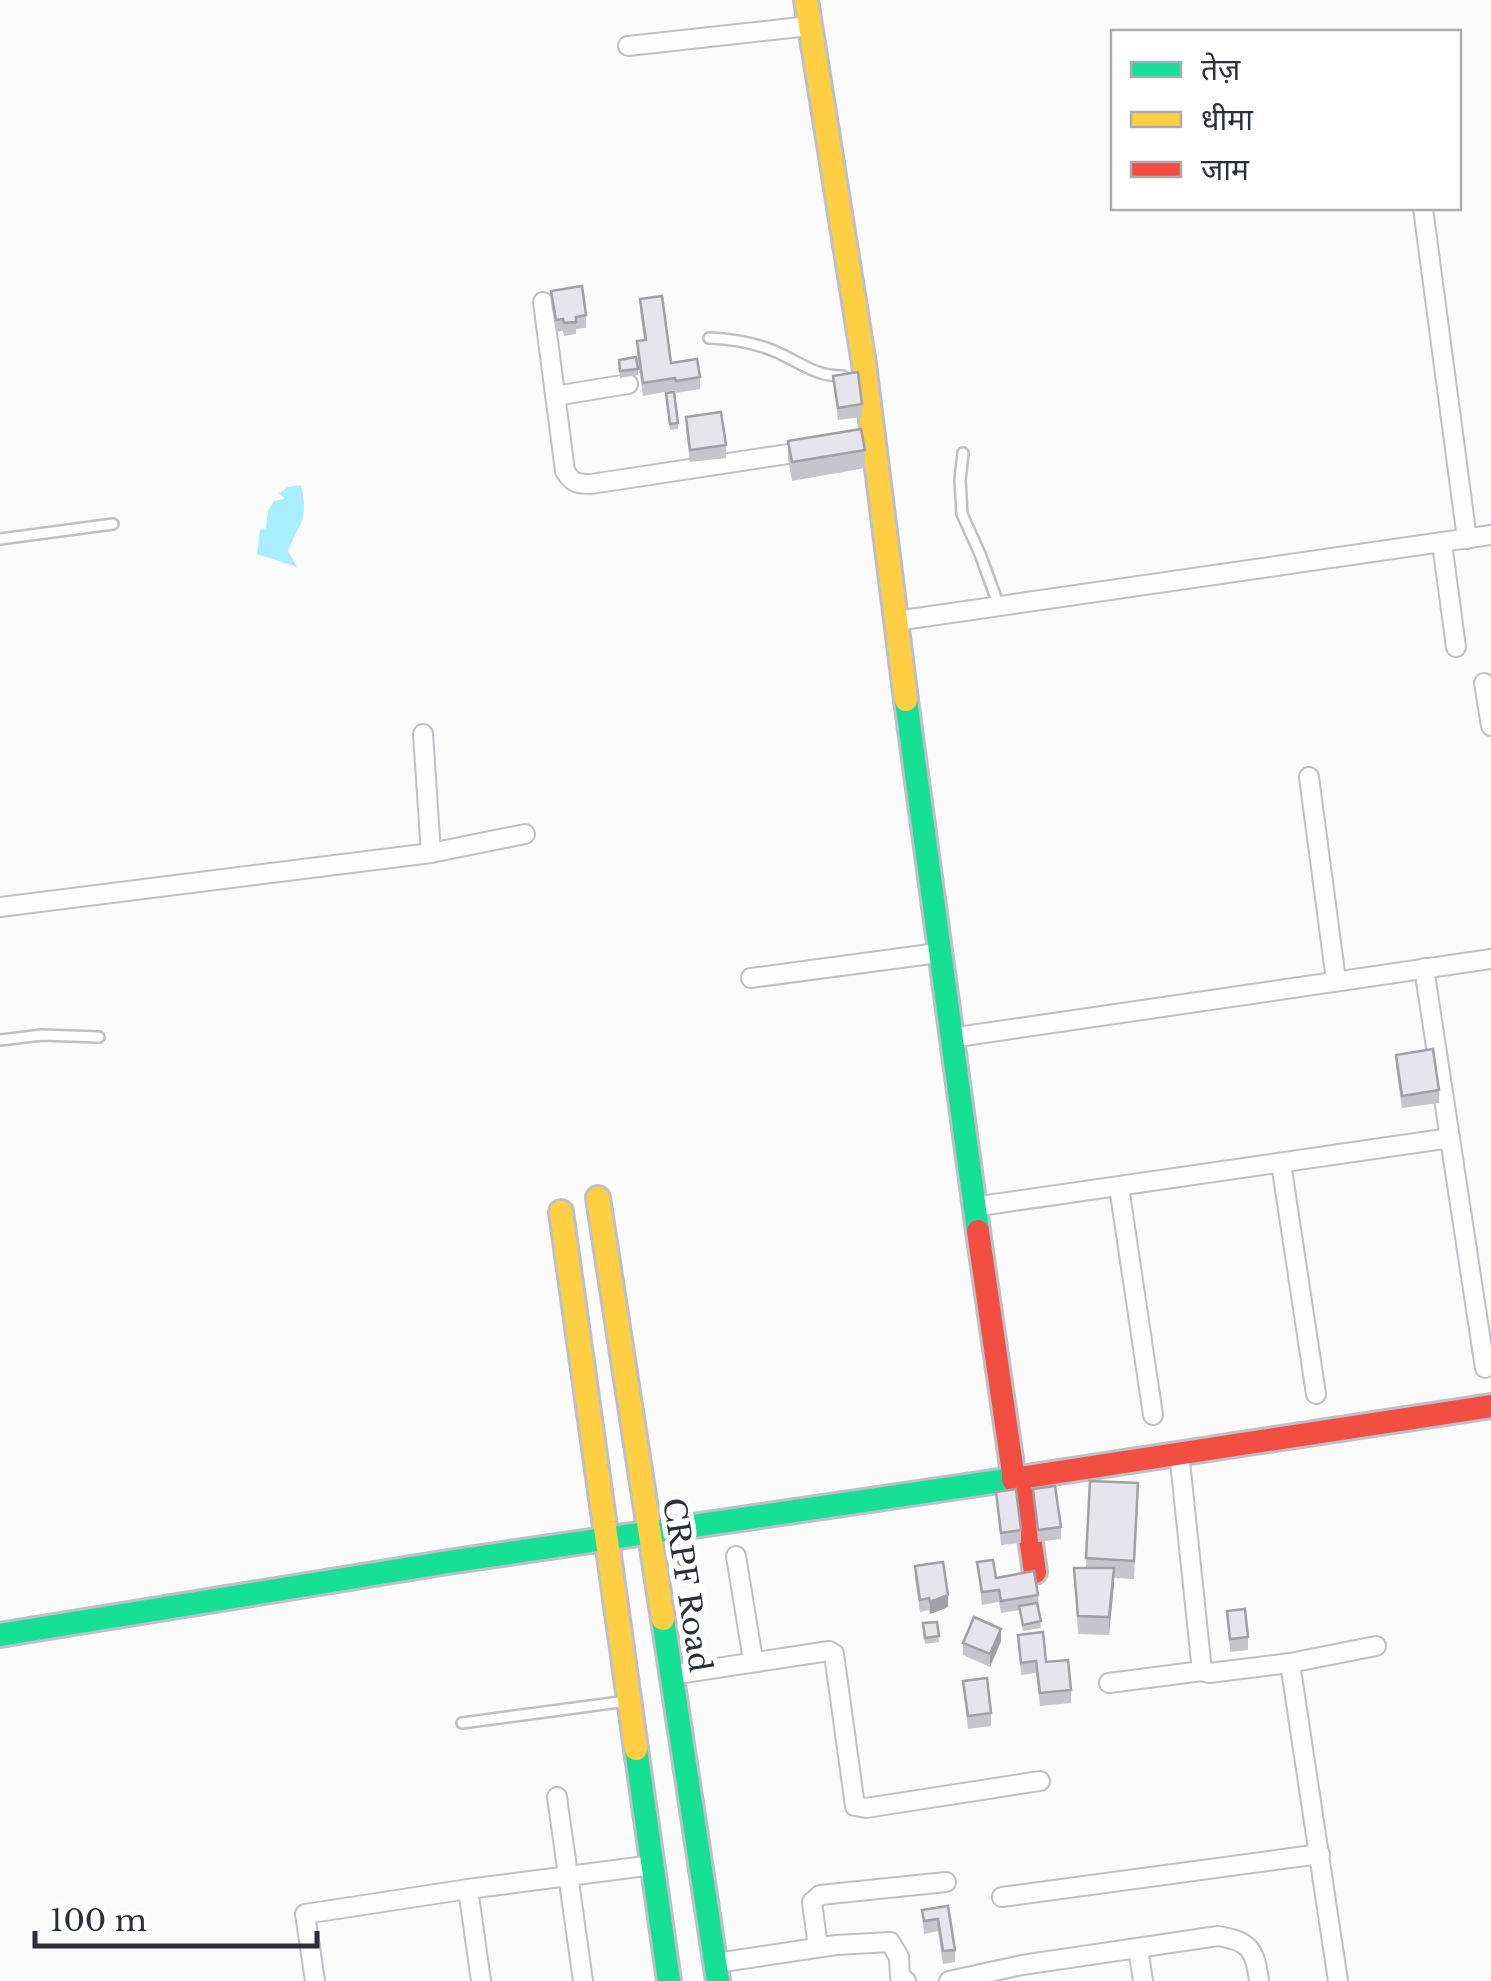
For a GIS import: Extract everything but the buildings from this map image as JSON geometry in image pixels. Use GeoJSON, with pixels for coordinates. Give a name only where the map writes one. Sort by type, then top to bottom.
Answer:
{"type":"FeatureCollection","features":[{"type":"Feature","properties":{"kind":"street"},"geometry":{"type":"LineString","coordinates":[[806,0],[866,376],[863,442],[896,621],[974,1206],[1014,1480],[1024,1498],[1035,1572]]}},
{"type":"Feature","properties":{"kind":"street"},"geometry":{"type":"LineString","coordinates":[[628,46],[810,26]]}},
{"type":"Feature","properties":{"kind":"street"},"geometry":{"type":"LineString","coordinates":[[1423,210],[1468,539]]}},
{"type":"Feature","properties":{"kind":"street"},"geometry":{"type":"LineString","coordinates":[[543,302],[565,470],[577,484],[834,447]]}},
{"type":"Feature","properties":{"kind":"street"},"geometry":{"type":"LineString","coordinates":[[555,396],[628,384]]}},
{"type":"Feature","properties":{"kind":"street"},"geometry":{"type":"LineString","coordinates":[[896,621],[1491,535]]}},
{"type":"Feature","properties":{"kind":"street"},"geometry":{"type":"LineString","coordinates":[[1442,543],[1456,647]]}},
{"type":"Feature","properties":{"kind":"street"},"geometry":{"type":"LineString","coordinates":[[1484,683],[1491,726]]}},
{"type":"Feature","properties":{"kind":"street"},"geometry":{"type":"LineString","coordinates":[[422,734],[430,853]]}},
{"type":"Feature","properties":{"kind":"street"},"geometry":{"type":"LineString","coordinates":[[1309,777],[1336,980]]}},
{"type":"Feature","properties":{"kind":"street"},"geometry":{"type":"LineString","coordinates":[[0,907],[430,853],[525,834]]}},
{"type":"Feature","properties":{"kind":"street"},"geometry":{"type":"LineString","coordinates":[[752,978],[938,954]]}},
{"type":"Feature","properties":{"kind":"street"},"geometry":{"type":"LineString","coordinates":[[951,1038],[1491,959]]}},
{"type":"Feature","properties":{"kind":"street"},"geometry":{"type":"LineString","coordinates":[[1424,968],[1450,1138],[1483,1302],[1485,1368]]}},
{"type":"Feature","properties":{"kind":"street"},"geometry":{"type":"LineString","coordinates":[[974,1206],[1450,1138]]}},
{"type":"Feature","properties":{"kind":"street"},"geometry":{"type":"LineString","coordinates":[[1282,1163],[1316,1394]]}},
{"type":"Feature","properties":{"kind":"street"},"geometry":{"type":"LineString","coordinates":[[1119,1186],[1153,1414]]}},
{"type":"Feature","properties":{"kind":"street","name":"CRPF Road"},"geometry":{"type":"LineString","coordinates":[[598,1198],[717,1972]]}},
{"type":"Feature","properties":{"kind":"street"},"geometry":{"type":"LineString","coordinates":[[560,1212],[669,1981]]}},
{"type":"Feature","properties":{"kind":"street"},"geometry":{"type":"LineString","coordinates":[[0,1635],[448,1562],[1491,1406]]}},
{"type":"Feature","properties":{"kind":"street"},"geometry":{"type":"LineString","coordinates":[[1179,1452],[1202,1671]]}},
{"type":"Feature","properties":{"kind":"street"},"geometry":{"type":"LineString","coordinates":[[736,1556],[753,1660]]}},
{"type":"Feature","properties":{"kind":"street"},"geometry":{"type":"LineString","coordinates":[[1109,1683],[1290,1663],[1376,1646]]}},
{"type":"Feature","properties":{"kind":"street"},"geometry":{"type":"LineString","coordinates":[[671,1675],[828,1651],[836,1657],[855,1806],[866,1808],[1040,1781]]}},
{"type":"Feature","properties":{"kind":"street"},"geometry":{"type":"LineString","coordinates":[[1290,1663],[1338,1981]]}},
{"type":"Feature","properties":{"kind":"street"},"geometry":{"type":"LineString","coordinates":[[558,1797],[583,1981]]}},
{"type":"Feature","properties":{"kind":"street"},"geometry":{"type":"LineString","coordinates":[[1002,1897],[1320,1854]]}},
{"type":"Feature","properties":{"kind":"street"},"geometry":{"type":"LineString","coordinates":[[315,1981],[306,1914],[653,1865]]}},
{"type":"Feature","properties":{"kind":"street"},"geometry":{"type":"LineString","coordinates":[[818,1948],[812,1902],[820,1894],[946,1882]]}},
{"type":"Feature","properties":{"kind":"street"},"geometry":{"type":"LineString","coordinates":[[468,1889],[481,1981]]}},
{"type":"Feature","properties":{"kind":"street"},"geometry":{"type":"LineString","coordinates":[[949,1981],[1022,1964],[1218,1936],[1244,1944],[1256,1956],[1259,1981]]}},
{"type":"Feature","properties":{"kind":"street"},"geometry":{"type":"LineString","coordinates":[[717,1972],[818,1948],[890,1942],[898,1956],[900,1976],[906,1981]]}},
{"type":"Feature","properties":{"kind":"street"},"geometry":{"type":"LineString","coordinates":[[1138,1948],[1144,1981]]}},
{"type":"Feature","properties":{"kind":"lane"},"geometry":{"type":"LineString","coordinates":[[709,338],[741,340],[772,350],[819,374],[866,376]]}},
{"type":"Feature","properties":{"kind":"lane"},"geometry":{"type":"LineString","coordinates":[[963,453],[962,514],[998,606]]}},
{"type":"Feature","properties":{"kind":"lane"},"geometry":{"type":"LineString","coordinates":[[0,539],[113,524]]}},
{"type":"Feature","properties":{"kind":"lane"},"geometry":{"type":"LineString","coordinates":[[0,1040],[42,1034],[99,1037]]}},
{"type":"Feature","properties":{"kind":"lane"},"geometry":{"type":"LineString","coordinates":[[462,1723],[630,1700]]}},
{"type":"Feature","properties":{"kind":"water"},"geometry":{"type":"Polygon","coordinates":[[[301,485],[304,514],[288,551],[297,567],[257,554],[260,530],[266,528],[268,511],[274,501],[285,499],[279,493],[301,485]]]}},
{"type":"Feature","properties":{"kind":"traffic: fast"},"geometry":{"type":"LineString","coordinates":[[906,700],[978,1231]]}},
{"type":"Feature","properties":{"kind":"traffic: fast"},"geometry":{"type":"LineString","coordinates":[[0,1635],[448,1562],[1013,1479]]}},
{"type":"Feature","properties":{"kind":"traffic: fast"},"geometry":{"type":"LineString","coordinates":[[663,1619],[718,1981]]}},
{"type":"Feature","properties":{"kind":"traffic: fast"},"geometry":{"type":"LineString","coordinates":[[636,1749],[669,1981]]}},
{"type":"Feature","properties":{"kind":"traffic: slow"},"geometry":{"type":"LineString","coordinates":[[806,0],[864,364],[906,700]]}},
{"type":"Feature","properties":{"kind":"traffic: slow"},"geometry":{"type":"LineString","coordinates":[[598,1198],[663,1619]]}},
{"type":"Feature","properties":{"kind":"traffic: slow"},"geometry":{"type":"LineString","coordinates":[[561,1212],[636,1749]]}},
{"type":"Feature","properties":{"kind":"traffic: jam"},"geometry":{"type":"LineString","coordinates":[[978,1231],[1014,1480],[1024,1497],[1035,1572]]}},
{"type":"Feature","properties":{"kind":"traffic: jam"},"geometry":{"type":"LineString","coordinates":[[1013,1479],[1491,1406]]}}]}
